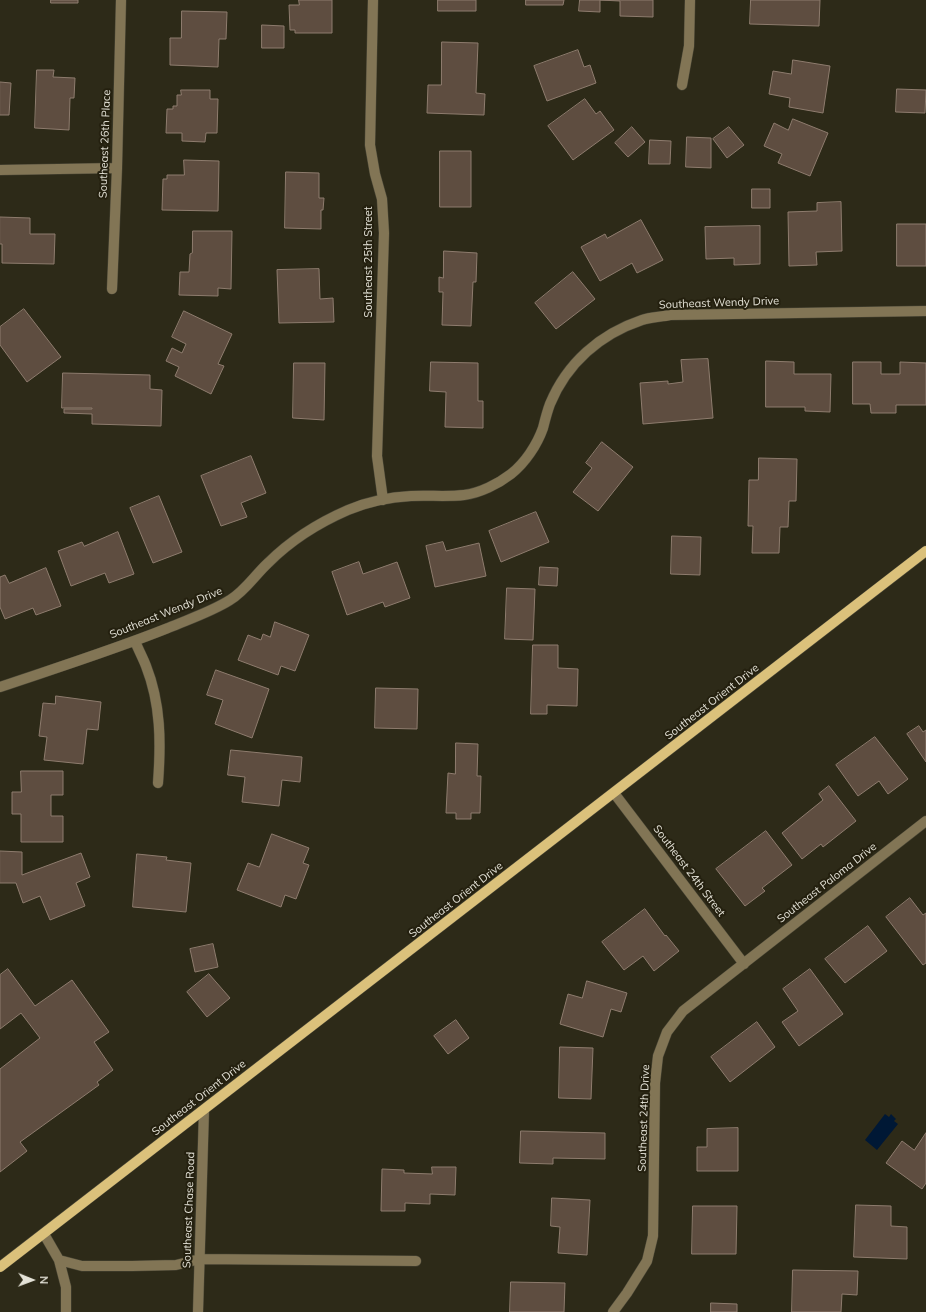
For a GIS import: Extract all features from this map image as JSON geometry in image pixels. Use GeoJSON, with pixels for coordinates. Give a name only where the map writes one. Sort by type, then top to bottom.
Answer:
{"type":"FeatureCollection","features":[{"type":"Feature","properties":{"kind":"main road","name":"Southeast Orient Drive"},"geometry":{"type":"LineString","coordinates":[[0,1267],[926,551]]}},
{"type":"Feature","properties":{"kind":"street","name":"Southeast 26th Place"},"geometry":{"type":"LineString","coordinates":[[112,289],[117,168],[121,0]]}},
{"type":"Feature","properties":{"kind":"street","name":"Southeast 25th Street"},"geometry":{"type":"LineString","coordinates":[[373,0],[370,145],[375,174],[382,200],[384,233],[377,456],[383,500]]}},
{"type":"Feature","properties":{"kind":"street"},"geometry":{"type":"LineString","coordinates":[[682,85],[689,46],[690,0]]}},
{"type":"Feature","properties":{"kind":"street"},"geometry":{"type":"LineString","coordinates":[[0,170],[117,168]]}},
{"type":"Feature","properties":{"kind":"street","name":"Southeast Wendy Drive"},"geometry":{"type":"LineString","coordinates":[[0,687],[135,641],[211,610],[232,599],[285,547],[306,532],[350,509],[383,500],[409,496],[465,495],[490,487],[512,473],[530,454],[542,430],[550,405],[558,387],[577,360],[597,342],[620,329],[644,319],[670,315],[926,311]]}},
{"type":"Feature","properties":{"kind":"street"},"geometry":{"type":"LineString","coordinates":[[135,641],[147,667],[155,696],[160,724],[161,754],[158,783]]}},
{"type":"Feature","properties":{"kind":"street","name":"Southeast 24th Street"},"geometry":{"type":"LineString","coordinates":[[614,793],[744,964]]}},
{"type":"Feature","properties":{"kind":"street","name":"Southeast Paloma Drive"},"geometry":{"type":"LineString","coordinates":[[744,964],[926,821]]}},
{"type":"Feature","properties":{"kind":"street","name":"Southeast 24th Drive"},"geometry":{"type":"LineString","coordinates":[[612,1312],[627,1293],[647,1261],[652,1236],[655,1083],[658,1056],[667,1032],[683,1011],[744,964]]}},
{"type":"Feature","properties":{"kind":"street","name":"Southeast Chase Road"},"geometry":{"type":"LineString","coordinates":[[198,1312],[204,1110]]}},
{"type":"Feature","properties":{"kind":"street"},"geometry":{"type":"LineString","coordinates":[[44,1234],[59,1260],[66,1287],[66,1312]]}},
{"type":"Feature","properties":{"kind":"street"},"geometry":{"type":"LineString","coordinates":[[59,1260],[82,1266],[176,1265],[200,1259],[416,1261]]}},
{"type":"Feature","properties":{"kind":"water"},"geometry":{"type":"Polygon","coordinates":[[[885,1114],[889,1117],[891,1114],[896,1119],[894,1121],[898,1124],[877,1150],[865,1140],[885,1114]]]}},
{"type":"Feature","properties":{"kind":"building"},"geometry":{"type":"Polygon","coordinates":[[[51,0],[78,0],[78,3],[51,3],[51,0]]]}},
{"type":"Feature","properties":{"kind":"building"},"geometry":{"type":"Polygon","coordinates":[[[299,0],[332,0],[332,33],[295,33],[295,30],[290,30],[289,5],[299,5],[299,0]]]}},
{"type":"Feature","properties":{"kind":"building"},"geometry":{"type":"Polygon","coordinates":[[[438,0],[476,0],[476,11],[438,11],[438,0]]]}},
{"type":"Feature","properties":{"kind":"building"},"geometry":{"type":"Polygon","coordinates":[[[526,0],[564,0],[563,5],[526,5],[526,0]]]}},
{"type":"Feature","properties":{"kind":"building"},"geometry":{"type":"Polygon","coordinates":[[[580,0],[600,0],[600,12],[579,11],[580,0]]]}},
{"type":"Feature","properties":{"kind":"building"},"geometry":{"type":"Polygon","coordinates":[[[600,0],[653,0],[653,17],[620,16],[620,1],[600,0]]]}},
{"type":"Feature","properties":{"kind":"building"},"geometry":{"type":"Polygon","coordinates":[[[751,0],[820,0],[819,26],[750,24],[751,0]]]}},
{"type":"Feature","properties":{"kind":"building"},"geometry":{"type":"Polygon","coordinates":[[[182,11],[227,12],[226,39],[219,39],[218,67],[170,65],[170,38],[181,38],[182,11]]]}},
{"type":"Feature","properties":{"kind":"building"},"geometry":{"type":"Polygon","coordinates":[[[262,25],[284,26],[284,48],[262,48],[262,25]]]}},
{"type":"Feature","properties":{"kind":"building"},"geometry":{"type":"Polygon","coordinates":[[[442,42],[478,43],[476,93],[485,94],[484,115],[427,113],[428,85],[441,85],[442,42]]]}},
{"type":"Feature","properties":{"kind":"building"},"geometry":{"type":"Polygon","coordinates":[[[578,50],[584,67],[590,65],[596,83],[547,101],[534,66],[578,50]]]}},
{"type":"Feature","properties":{"kind":"building"},"geometry":{"type":"Polygon","coordinates":[[[793,60],[830,66],[823,113],[789,107],[790,98],[769,94],[773,71],[791,74],[793,60]]]}},
{"type":"Feature","properties":{"kind":"building"},"geometry":{"type":"Polygon","coordinates":[[[37,70],[54,70],[53,77],[75,78],[74,98],[70,98],[69,130],[35,128],[37,70]]]}},
{"type":"Feature","properties":{"kind":"building"},"geometry":{"type":"Polygon","coordinates":[[[0,82],[11,83],[9,115],[0,115],[0,82]]]}},
{"type":"Feature","properties":{"kind":"building"},"geometry":{"type":"Polygon","coordinates":[[[897,89],[926,90],[925,113],[896,112],[897,89]]]}},
{"type":"Feature","properties":{"kind":"building"},"geometry":{"type":"Polygon","coordinates":[[[181,90],[210,90],[210,99],[218,99],[217,133],[206,133],[205,142],[182,141],[182,133],[166,133],[167,109],[173,109],[173,106],[177,106],[177,95],[181,95],[181,90]]]}},
{"type":"Feature","properties":{"kind":"building"},"geometry":{"type":"Polygon","coordinates":[[[585,99],[596,114],[600,111],[614,130],[573,160],[548,126],[585,99]]]}},
{"type":"Feature","properties":{"kind":"building"},"geometry":{"type":"Polygon","coordinates":[[[793,119],[828,133],[810,176],[778,163],[782,154],[764,146],[774,123],[788,130],[793,119]]]}},
{"type":"Feature","properties":{"kind":"building"},"geometry":{"type":"Polygon","coordinates":[[[632,127],[645,142],[628,157],[615,143],[632,127]]]}},
{"type":"Feature","properties":{"kind":"building"},"geometry":{"type":"Polygon","coordinates":[[[729,127],[744,145],[727,158],[713,139],[729,127]]]}},
{"type":"Feature","properties":{"kind":"building"},"geometry":{"type":"Polygon","coordinates":[[[687,137],[711,138],[711,168],[686,167],[687,137]]]}},
{"type":"Feature","properties":{"kind":"building"},"geometry":{"type":"Polygon","coordinates":[[[650,140],[671,141],[670,164],[649,164],[650,140]]]}},
{"type":"Feature","properties":{"kind":"building"},"geometry":{"type":"Polygon","coordinates":[[[440,151],[471,151],[471,207],[440,207],[440,151]]]}},
{"type":"Feature","properties":{"kind":"building"},"geometry":{"type":"Polygon","coordinates":[[[184,160],[219,161],[218,211],[162,210],[163,179],[167,179],[167,175],[184,175],[184,160]]]}},
{"type":"Feature","properties":{"kind":"building"},"geometry":{"type":"Polygon","coordinates":[[[286,172],[319,173],[319,198],[324,198],[323,210],[321,210],[321,229],[285,228],[286,172]]]}},
{"type":"Feature","properties":{"kind":"building"},"geometry":{"type":"Polygon","coordinates":[[[752,189],[770,189],[770,208],[752,208],[752,189]]]}},
{"type":"Feature","properties":{"kind":"building"},"geometry":{"type":"Polygon","coordinates":[[[841,202],[842,251],[816,252],[817,265],[789,266],[788,212],[817,211],[817,203],[841,202]]]}},
{"type":"Feature","properties":{"kind":"building"},"geometry":{"type":"Polygon","coordinates":[[[0,217],[30,218],[30,234],[55,234],[54,264],[2,263],[0,217]]]}},
{"type":"Feature","properties":{"kind":"building"},"geometry":{"type":"Polygon","coordinates":[[[641,220],[663,260],[637,273],[632,263],[600,281],[581,247],[605,234],[607,238],[641,220]]]}},
{"type":"Feature","properties":{"kind":"building"},"geometry":{"type":"Polygon","coordinates":[[[897,224],[926,224],[926,266],[897,266],[897,224]]]}},
{"type":"Feature","properties":{"kind":"building"},"geometry":{"type":"Polygon","coordinates":[[[760,226],[760,264],[734,265],[734,258],[706,259],[705,227],[760,226]]]}},
{"type":"Feature","properties":{"kind":"building"},"geometry":{"type":"Polygon","coordinates":[[[193,231],[232,231],[231,289],[218,288],[218,296],[179,295],[180,272],[189,272],[193,231]]]}},
{"type":"Feature","properties":{"kind":"building"},"geometry":{"type":"Polygon","coordinates":[[[444,251],[477,253],[476,282],[473,282],[471,326],[442,325],[443,292],[439,292],[439,277],[443,278],[444,251]]]}},
{"type":"Feature","properties":{"kind":"building"},"geometry":{"type":"Polygon","coordinates":[[[319,269],[320,299],[333,298],[334,322],[279,323],[277,270],[319,269]]]}},
{"type":"Feature","properties":{"kind":"building"},"geometry":{"type":"Polygon","coordinates":[[[573,272],[595,299],[556,329],[535,303],[573,272]]]}},
{"type":"Feature","properties":{"kind":"building"},"geometry":{"type":"Polygon","coordinates":[[[24,309],[61,357],[27,382],[0,345],[0,327],[24,309]]]}},
{"type":"Feature","properties":{"kind":"building"},"geometry":{"type":"Polygon","coordinates":[[[184,311],[232,334],[218,364],[224,366],[211,394],[175,376],[179,367],[166,361],[172,348],[182,353],[186,344],[172,337],[184,311]]]}},
{"type":"Feature","properties":{"kind":"building"},"geometry":{"type":"Polygon","coordinates":[[[708,359],[713,418],[643,424],[640,383],[668,381],[668,384],[683,382],[681,360],[708,359]]]}},
{"type":"Feature","properties":{"kind":"building"},"geometry":{"type":"Polygon","coordinates":[[[766,361],[794,362],[794,374],[831,374],[830,412],[805,411],[805,407],[766,407],[766,361]]]}},
{"type":"Feature","properties":{"kind":"building"},"geometry":{"type":"Polygon","coordinates":[[[431,362],[478,363],[478,401],[483,401],[483,428],[445,427],[446,392],[430,391],[431,362]]]}},
{"type":"Feature","properties":{"kind":"building"},"geometry":{"type":"Polygon","coordinates":[[[853,362],[881,362],[881,374],[900,374],[900,362],[926,363],[926,405],[896,405],[896,413],[871,413],[870,404],[853,404],[853,362]]]}},
{"type":"Feature","properties":{"kind":"building"},"geometry":{"type":"Polygon","coordinates":[[[294,363],[325,363],[324,420],[293,418],[294,363]]]}},
{"type":"Feature","properties":{"kind":"building"},"geometry":{"type":"Polygon","coordinates":[[[63,373],[150,375],[150,389],[162,390],[161,426],[92,424],[92,414],[64,413],[64,409],[92,408],[62,408],[63,373]]]}},
{"type":"Feature","properties":{"kind":"building"},"geometry":{"type":"Polygon","coordinates":[[[602,442],[633,467],[598,511],[573,492],[592,468],[586,463],[602,442]]]}},
{"type":"Feature","properties":{"kind":"building"},"geometry":{"type":"Polygon","coordinates":[[[251,456],[266,493],[241,503],[247,517],[221,526],[201,476],[251,456]]]}},
{"type":"Feature","properties":{"kind":"building"},"geometry":{"type":"Polygon","coordinates":[[[759,458],[797,459],[796,501],[789,501],[788,527],[780,527],[779,553],[752,553],[753,526],[748,526],[749,480],[758,480],[759,458]]]}},
{"type":"Feature","properties":{"kind":"building"},"geometry":{"type":"Polygon","coordinates":[[[159,496],[182,552],[153,563],[130,508],[159,496]]]}},
{"type":"Feature","properties":{"kind":"building"},"geometry":{"type":"Polygon","coordinates":[[[536,512],[549,542],[501,562],[489,531],[536,512]]]}},
{"type":"Feature","properties":{"kind":"building"},"geometry":{"type":"Polygon","coordinates":[[[118,532],[134,574],[109,583],[105,573],[71,586],[58,551],[82,542],[84,546],[118,532]]]}},
{"type":"Feature","properties":{"kind":"building"},"geometry":{"type":"Polygon","coordinates":[[[672,536],[701,537],[700,575],[671,574],[672,536]]]}},
{"type":"Feature","properties":{"kind":"building"},"geometry":{"type":"Polygon","coordinates":[[[443,542],[446,551],[479,543],[486,576],[435,587],[426,546],[443,542]]]}},
{"type":"Feature","properties":{"kind":"building"},"geometry":{"type":"Polygon","coordinates":[[[359,562],[363,574],[397,562],[410,598],[385,607],[383,602],[347,615],[332,572],[359,562]]]}},
{"type":"Feature","properties":{"kind":"building"},"geometry":{"type":"Polygon","coordinates":[[[540,567],[558,568],[557,586],[539,585],[540,567]]]}},
{"type":"Feature","properties":{"kind":"building"},"geometry":{"type":"Polygon","coordinates":[[[46,568],[61,606],[36,615],[33,608],[5,619],[0,607],[0,577],[5,575],[9,583],[46,568]]]}},
{"type":"Feature","properties":{"kind":"building"},"geometry":{"type":"Polygon","coordinates":[[[507,588],[535,589],[533,640],[505,639],[507,588]]]}},
{"type":"Feature","properties":{"kind":"building"},"geometry":{"type":"Polygon","coordinates":[[[275,622],[309,635],[295,671],[281,666],[278,675],[238,660],[248,635],[261,640],[263,634],[270,637],[275,622]]]}},
{"type":"Feature","properties":{"kind":"building"},"geometry":{"type":"Polygon","coordinates":[[[533,645],[558,645],[558,668],[578,669],[577,706],[547,705],[547,714],[531,714],[533,645]]]}},
{"type":"Feature","properties":{"kind":"building"},"geometry":{"type":"Polygon","coordinates":[[[216,670],[269,689],[252,738],[215,724],[223,700],[207,695],[216,670]]]}},
{"type":"Feature","properties":{"kind":"building"},"geometry":{"type":"Polygon","coordinates":[[[376,688],[418,689],[417,729],[375,728],[376,688]]]}},
{"type":"Feature","properties":{"kind":"building"},"geometry":{"type":"Polygon","coordinates":[[[56,696],[101,702],[98,730],[87,729],[83,764],[44,760],[47,737],[39,736],[43,703],[55,704],[56,696]]]}},
{"type":"Feature","properties":{"kind":"building"},"geometry":{"type":"Polygon","coordinates":[[[919,726],[923,732],[926,730],[926,762],[907,734],[919,726]]]}},
{"type":"Feature","properties":{"kind":"building"},"geometry":{"type":"Polygon","coordinates":[[[875,737],[908,779],[888,794],[879,781],[858,796],[836,765],[875,737]]]}},
{"type":"Feature","properties":{"kind":"building"},"geometry":{"type":"Polygon","coordinates":[[[456,743],[478,744],[477,776],[481,776],[480,813],[471,813],[471,819],[456,819],[456,813],[446,813],[448,773],[455,774],[456,743]]]}},
{"type":"Feature","properties":{"kind":"building"},"geometry":{"type":"Polygon","coordinates":[[[231,750],[302,757],[300,782],[282,780],[279,806],[242,802],[245,777],[228,775],[231,750]]]}},
{"type":"Feature","properties":{"kind":"building"},"geometry":{"type":"Polygon","coordinates":[[[21,771],[63,771],[63,795],[51,795],[51,816],[63,816],[63,842],[21,842],[21,814],[12,814],[12,792],[21,792],[21,771]]]}},
{"type":"Feature","properties":{"kind":"building"},"geometry":{"type":"Polygon","coordinates":[[[829,786],[856,821],[823,847],[821,844],[802,859],[782,833],[823,800],[819,794],[829,786]]]}},
{"type":"Feature","properties":{"kind":"building"},"geometry":{"type":"Polygon","coordinates":[[[766,831],[792,865],[762,888],[765,891],[745,906],[716,869],[766,831]]]}},
{"type":"Feature","properties":{"kind":"building"},"geometry":{"type":"Polygon","coordinates":[[[272,834],[309,848],[303,863],[309,865],[296,899],[285,895],[281,907],[237,890],[248,863],[259,867],[272,834]]]}},
{"type":"Feature","properties":{"kind":"building"},"geometry":{"type":"Polygon","coordinates":[[[0,851],[22,852],[22,875],[81,853],[90,877],[76,883],[85,906],[50,920],[40,896],[23,903],[16,883],[0,883],[0,851]]]}},
{"type":"Feature","properties":{"kind":"building"},"geometry":{"type":"Polygon","coordinates":[[[137,854],[167,857],[166,860],[191,863],[186,912],[133,907],[137,854]]]}},
{"type":"Feature","properties":{"kind":"building"},"geometry":{"type":"Polygon","coordinates":[[[910,898],[923,915],[926,913],[926,963],[923,965],[886,917],[910,898]]]}},
{"type":"Feature","properties":{"kind":"building"},"geometry":{"type":"Polygon","coordinates":[[[645,909],[665,936],[666,935],[679,951],[654,971],[643,956],[624,970],[602,942],[645,909]]]}},
{"type":"Feature","properties":{"kind":"building"},"geometry":{"type":"Polygon","coordinates":[[[868,926],[887,951],[845,983],[825,959],[868,926]]]}},
{"type":"Feature","properties":{"kind":"building"},"geometry":{"type":"Polygon","coordinates":[[[213,944],[218,967],[195,972],[190,949],[213,944]]]}},
{"type":"Feature","properties":{"kind":"building"},"geometry":{"type":"Polygon","coordinates":[[[8,969],[35,1006],[72,980],[109,1032],[94,1042],[113,1070],[97,1082],[99,1085],[20,1142],[27,1151],[0,1172],[0,1069],[40,1038],[21,1013],[0,1029],[0,975],[8,969]]]}},
{"type":"Feature","properties":{"kind":"building"},"geometry":{"type":"Polygon","coordinates":[[[810,969],[843,1014],[799,1046],[782,1022],[798,1011],[783,989],[810,969]]]}},
{"type":"Feature","properties":{"kind":"building"},"geometry":{"type":"Polygon","coordinates":[[[209,974],[230,998],[207,1017],[187,992],[209,974]]]}},
{"type":"Feature","properties":{"kind":"building"},"geometry":{"type":"Polygon","coordinates":[[[587,981],[627,993],[621,1012],[611,1009],[603,1037],[560,1024],[568,994],[582,998],[587,981]]]}},
{"type":"Feature","properties":{"kind":"building"},"geometry":{"type":"Polygon","coordinates":[[[456,1020],[469,1038],[448,1054],[434,1036],[456,1020]]]}},
{"type":"Feature","properties":{"kind":"building"},"geometry":{"type":"Polygon","coordinates":[[[757,1022],[775,1047],[730,1082],[711,1057],[757,1022]]]}},
{"type":"Feature","properties":{"kind":"building"},"geometry":{"type":"Polygon","coordinates":[[[560,1047],[593,1048],[591,1099],[559,1098],[560,1047]]]}},
{"type":"Feature","properties":{"kind":"building"},"geometry":{"type":"Polygon","coordinates":[[[738,1128],[738,1171],[697,1171],[697,1147],[707,1147],[707,1129],[738,1128]]]}},
{"type":"Feature","properties":{"kind":"building"},"geometry":{"type":"Polygon","coordinates":[[[521,1131],[605,1133],[605,1159],[553,1158],[553,1164],[520,1163],[521,1131]]]}},
{"type":"Feature","properties":{"kind":"building"},"geometry":{"type":"Polygon","coordinates":[[[926,1133],[926,1183],[922,1189],[886,1163],[902,1141],[914,1150],[926,1133]]]}},
{"type":"Feature","properties":{"kind":"building"},"geometry":{"type":"Polygon","coordinates":[[[432,1167],[456,1167],[455,1195],[430,1194],[430,1204],[405,1203],[405,1211],[381,1211],[382,1169],[404,1170],[404,1173],[432,1174],[432,1167]]]}},
{"type":"Feature","properties":{"kind":"building"},"geometry":{"type":"Polygon","coordinates":[[[552,1198],[590,1200],[587,1255],[558,1253],[560,1227],[551,1226],[552,1198]]]}},
{"type":"Feature","properties":{"kind":"building"},"geometry":{"type":"Polygon","coordinates":[[[856,1205],[891,1206],[891,1226],[907,1227],[907,1259],[854,1257],[856,1205]]]}},
{"type":"Feature","properties":{"kind":"building"},"geometry":{"type":"Polygon","coordinates":[[[693,1206],[737,1206],[736,1254],[692,1254],[693,1206]]]}},
{"type":"Feature","properties":{"kind":"building"},"geometry":{"type":"Polygon","coordinates":[[[793,1270],[858,1271],[857,1295],[842,1294],[841,1312],[792,1312],[793,1270]]]}},
{"type":"Feature","properties":{"kind":"building"},"geometry":{"type":"Polygon","coordinates":[[[511,1282],[565,1283],[564,1312],[510,1312],[511,1282]]]}},
{"type":"Feature","properties":{"kind":"building"},"geometry":{"type":"Polygon","coordinates":[[[711,1303],[737,1304],[737,1312],[711,1312],[711,1303]]]}}]}
